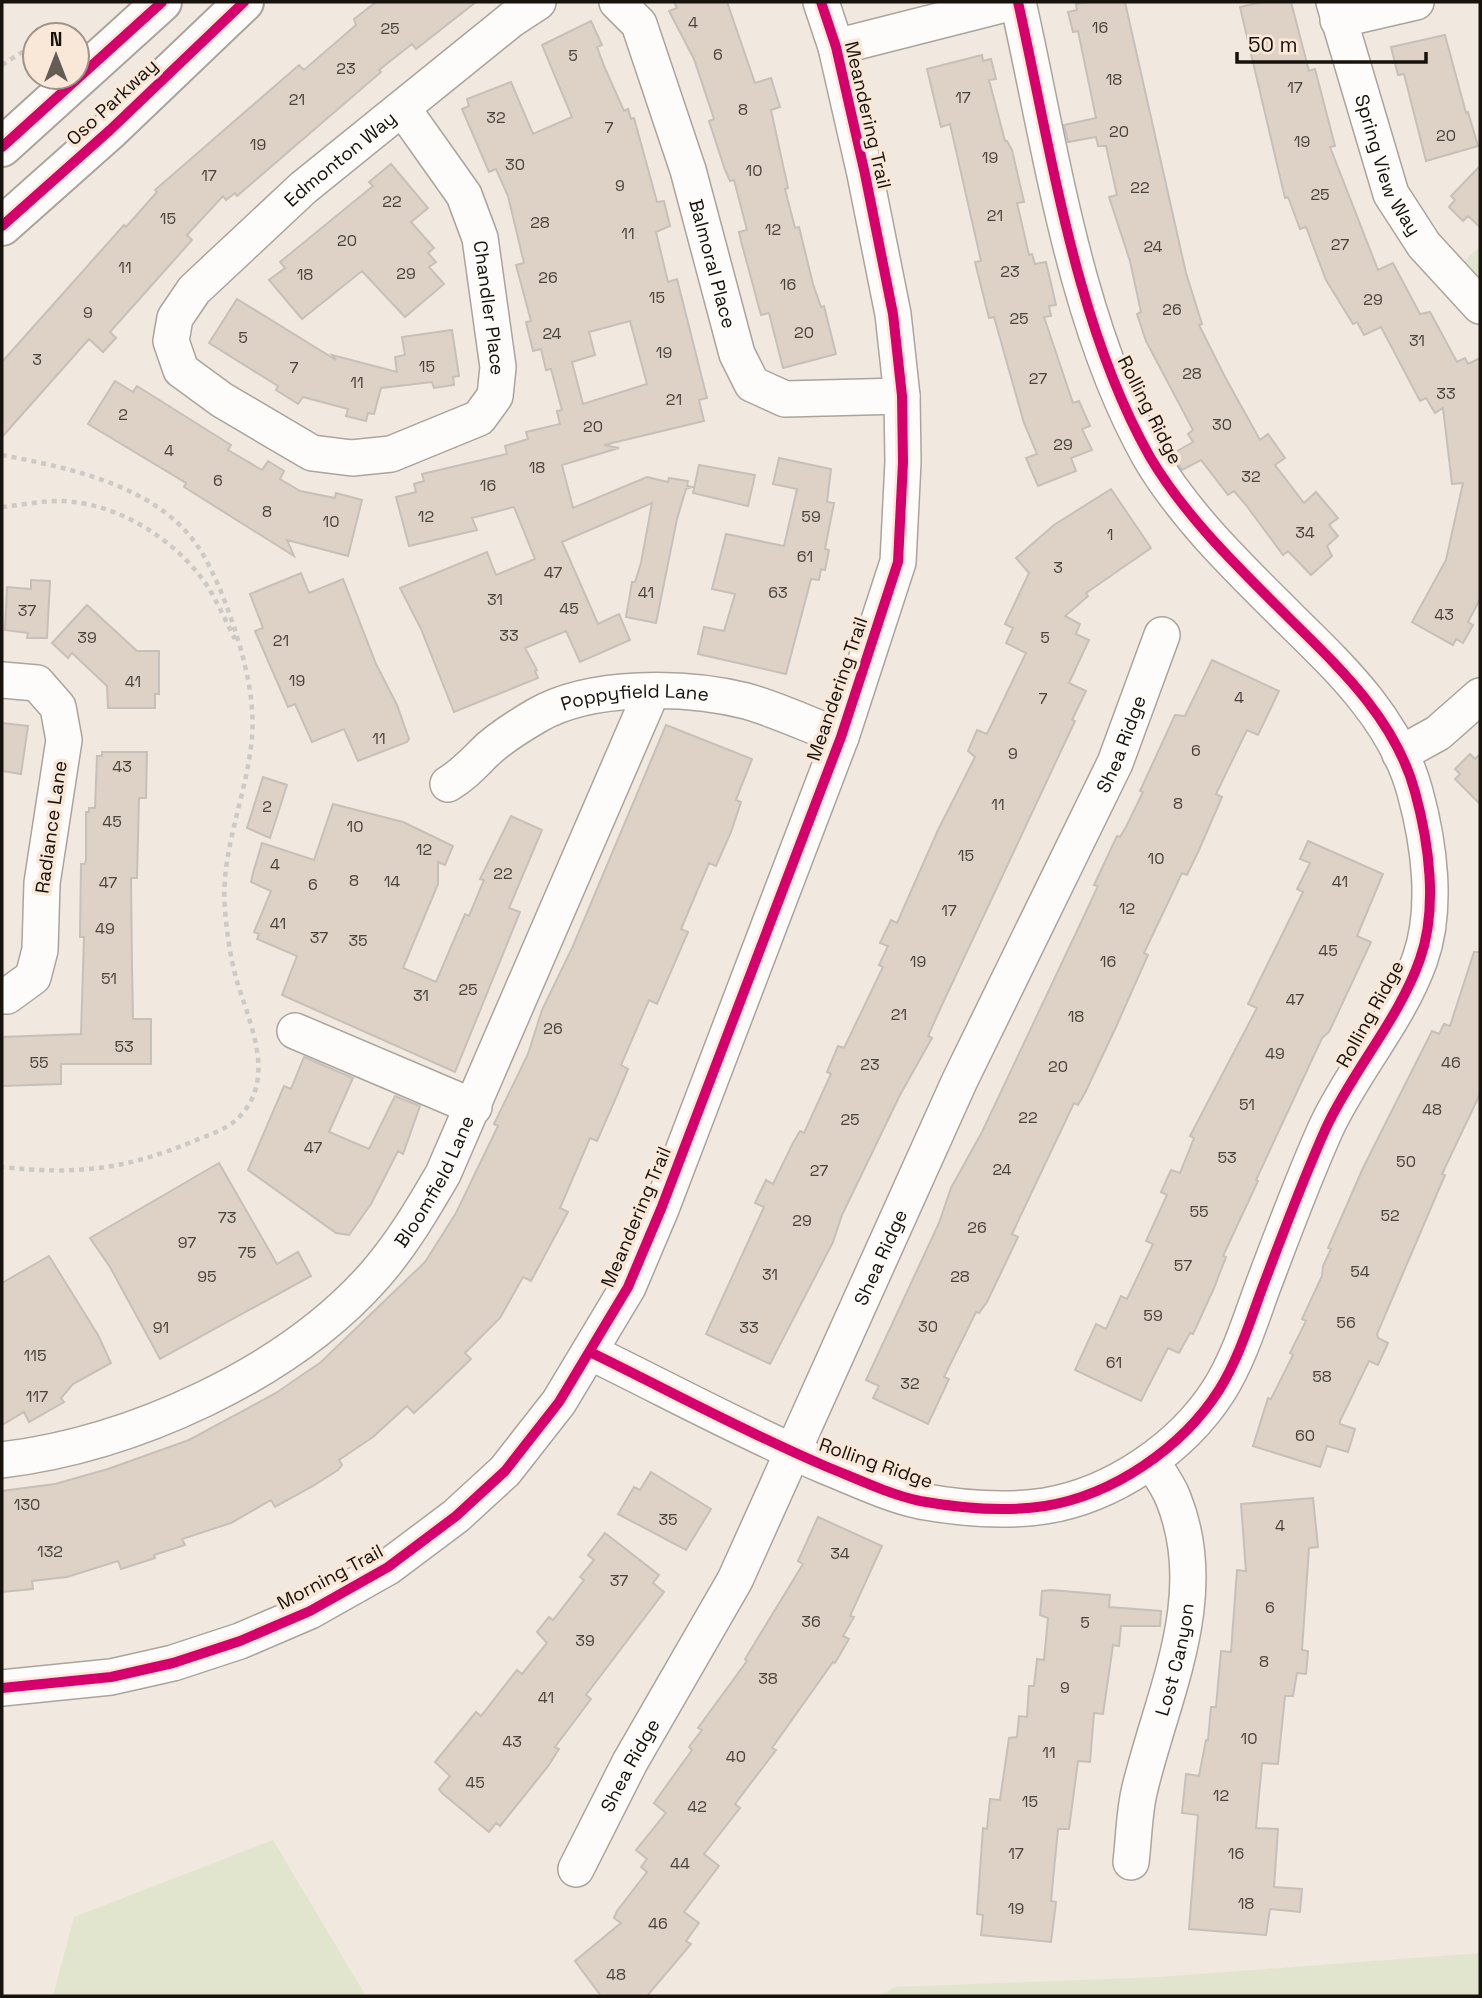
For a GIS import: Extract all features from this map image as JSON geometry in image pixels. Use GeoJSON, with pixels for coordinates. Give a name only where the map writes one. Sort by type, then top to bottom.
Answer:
{"type":"FeatureCollection","features":[{"type":"Feature","properties":{"kind":"main road","name":"Oso Parkway"},"geometry":{"type":"LineString","coordinates":[[2,148],[162,2]]}},
{"type":"Feature","properties":{"kind":"main road","name":"Oso Parkway"},"geometry":{"type":"LineString","coordinates":[[2,226],[110,130],[244,2]]}},
{"type":"Feature","properties":{"kind":"street","name":"Edmonton Way"},"geometry":{"type":"LineString","coordinates":[[171,341],[175,318],[194,290],[303,188],[538,2]]}},
{"type":"Feature","properties":{"kind":"street","name":"Balmoral Place"},"geometry":{"type":"LineString","coordinates":[[617,2],[639,24],[688,170],[737,354],[752,384],[785,399],[902,397]]}},
{"type":"Feature","properties":{"kind":"street","name":"Meandering Trail"},"geometry":{"type":"LineString","coordinates":[[590,1352],[628,1287],[662,1209],[841,737],[898,562],[903,462],[902,397],[893,314],[836,47],[821,2]]}},
{"type":"Feature","properties":{"kind":"street"},"geometry":{"type":"LineString","coordinates":[[836,47],[1015,2]]}},
{"type":"Feature","properties":{"kind":"street","name":"Rolling Ridge"},"geometry":{"type":"LineString","coordinates":[[590,1352],[792,1451],[916,1500],[975,1507],[1045,1506],[1102,1489],[1151,1461],[1194,1423],[1220,1389],[1239,1350],[1328,1125],[1405,992],[1421,956],[1430,909],[1425,838],[1414,787],[1400,754],[1380,718],[1351,679],[1208,535],[1151,459],[1104,359],[1096,335],[1079,274],[1015,2]]}},
{"type":"Feature","properties":{"kind":"street"},"geometry":{"type":"LineString","coordinates":[[1336,11],[1416,2]]}},
{"type":"Feature","properties":{"kind":"street","name":"Spring View Way"},"geometry":{"type":"LineString","coordinates":[[1336,11],[1391,194],[1424,244],[1480,306]]}},
{"type":"Feature","properties":{"kind":"street","name":"Chandler Place"},"geometry":{"type":"LineString","coordinates":[[171,341],[181,370],[222,400],[312,453],[352,458],[391,454],[479,418],[495,396],[498,367],[480,238],[464,195],[403,109]]}},
{"type":"Feature","properties":{"kind":"street","name":"Shea Ridge"},"geometry":{"type":"LineString","coordinates":[[576,1869],[630,1762],[735,1580],[960,1080],[1115,763],[1162,635]]}},
{"type":"Feature","properties":{"kind":"street","name":"Radiance Lane"},"geometry":{"type":"LineString","coordinates":[[2,680],[37,684],[58,707],[64,740],[41,883],[40,950],[33,977],[7,996],[2,996]]}},
{"type":"Feature","properties":{"kind":"street","name":"Poppyfield Lane"},"geometry":{"type":"LineString","coordinates":[[448,785],[467,773],[485,751],[538,715],[578,700],[619,691],[696,694],[745,701],[841,737]]}},
{"type":"Feature","properties":{"kind":"street","name":"Bloomfield Lane"},"geometry":{"type":"LineString","coordinates":[[2,1460],[49,1454],[121,1435],[245,1378],[317,1328],[373,1277],[405,1238],[443,1174],[652,691]]}},
{"type":"Feature","properties":{"kind":"street"},"geometry":{"type":"LineString","coordinates":[[1400,754],[1438,733],[1480,696]]}},
{"type":"Feature","properties":{"kind":"street"},"geometry":{"type":"LineString","coordinates":[[295,1031],[474,1107]]}},
{"type":"Feature","properties":{"kind":"street","name":"Morning Trail"},"geometry":{"type":"LineString","coordinates":[[2,1688],[111,1677],[173,1663],[240,1641],[310,1611],[388,1567],[456,1516],[505,1471],[559,1402],[590,1352]]}},
{"type":"Feature","properties":{"kind":"street","name":"Lost Canyon"},"geometry":{"type":"LineString","coordinates":[[1131,1862],[1139,1790],[1180,1656],[1187,1612],[1188,1553],[1173,1497],[1151,1461]]}},
{"type":"Feature","properties":{"kind":"path"},"geometry":{"type":"LineString","coordinates":[[2,65],[21,56]]}},
{"type":"Feature","properties":{"kind":"path"},"geometry":{"type":"LineString","coordinates":[[2,456],[67,468],[109,481],[150,503],[183,530],[204,556],[223,596],[242,652],[253,734],[248,774],[230,834],[223,887],[227,936],[258,1051],[258,1073],[253,1098],[241,1115],[224,1128],[156,1157],[101,1170],[51,1172],[2,1167]]}},
{"type":"Feature","properties":{"kind":"path"},"geometry":{"type":"LineString","coordinates":[[2,508],[60,501],[88,505],[119,514],[154,534],[190,564],[208,587],[242,652]]}},
{"type":"Feature","properties":{"kind":"green space"},"geometry":{"type":"Polygon","coordinates":[[[1480,246],[1480,282],[1462,263],[1480,246]]]}},
{"type":"Feature","properties":{"kind":"green space"},"geometry":{"type":"Polygon","coordinates":[[[273,1840],[366,1996],[53,1996],[74,1917],[273,1840]]]}},
{"type":"Feature","properties":{"kind":"green space"},"geometry":{"type":"Polygon","coordinates":[[[1480,1953],[1480,1996],[880,1996],[894,1987],[1158,1977],[1480,1953]]]}},
{"type":"Feature","properties":{"kind":"building"},"geometry":{"type":"Polygon","coordinates":[[[376,2],[476,2],[416,49],[412,44],[379,70],[381,72],[237,196],[235,193],[226,200],[223,196],[187,235],[192,240],[110,332],[116,338],[103,352],[89,339],[2,437],[2,362],[124,225],[126,227],[157,192],[155,190],[299,65],[304,70],[356,25],[354,19],[376,2]]]}},
{"type":"Feature","properties":{"kind":"building"},"geometry":{"type":"Polygon","coordinates":[[[674,2],[727,2],[755,83],[771,78],[780,107],[771,110],[788,188],[785,189],[795,228],[799,227],[813,284],[821,307],[824,306],[836,354],[783,368],[769,313],[761,315],[741,241],[739,232],[747,230],[734,180],[730,181],[725,170],[709,121],[714,119],[694,59],[669,11],[677,8],[674,2]]]}},
{"type":"Feature","properties":{"kind":"building"},"geometry":{"type":"Polygon","coordinates":[[[1125,2],[1186,273],[1202,324],[1199,325],[1260,440],[1268,434],[1285,458],[1275,465],[1304,503],[1316,492],[1338,518],[1329,525],[1338,536],[1327,546],[1332,556],[1311,575],[1288,551],[1283,555],[1234,491],[1228,495],[1201,460],[1182,470],[1172,454],[1193,442],[1188,434],[1193,430],[1146,341],[1137,314],[1141,312],[1130,261],[1109,197],[1117,195],[1106,146],[1098,146],[1096,137],[1068,142],[1064,125],[1096,118],[1078,31],[1073,32],[1068,12],[1077,10],[1076,4],[1125,2]]]}},
{"type":"Feature","properties":{"kind":"building"},"geometry":{"type":"Polygon","coordinates":[[[1262,2],[1291,2],[1309,71],[1315,69],[1335,146],[1330,147],[1378,270],[1393,263],[1420,314],[1430,312],[1457,362],[1465,358],[1468,364],[1480,358],[1480,599],[1468,622],[1473,625],[1463,643],[1456,639],[1453,645],[1412,622],[1446,560],[1463,483],[1452,484],[1443,408],[1435,413],[1426,398],[1420,401],[1381,327],[1364,335],[1357,322],[1353,324],[1326,280],[1306,227],[1300,229],[1288,197],[1285,198],[1240,7],[1262,2]]]}},
{"type":"Feature","properties":{"kind":"building"},"geometry":{"type":"Polygon","coordinates":[[[591,21],[602,45],[597,47],[604,66],[624,111],[628,109],[631,119],[634,118],[657,202],[664,201],[670,226],[656,232],[668,282],[677,279],[707,398],[699,400],[704,421],[604,445],[619,448],[562,465],[573,508],[647,477],[668,482],[669,478],[688,481],[687,486],[692,487],[686,489],[677,519],[656,623],[626,617],[632,582],[635,582],[641,563],[652,503],[562,542],[598,624],[619,614],[630,640],[580,662],[566,631],[525,648],[537,670],[535,671],[538,678],[454,712],[421,629],[400,588],[487,552],[496,575],[535,559],[514,507],[472,518],[477,530],[409,546],[396,497],[416,492],[414,484],[424,481],[422,474],[507,454],[505,446],[528,439],[526,432],[560,424],[557,411],[562,410],[551,369],[546,370],[541,349],[533,351],[526,322],[531,321],[516,265],[524,263],[508,196],[496,169],[489,172],[462,109],[469,106],[467,99],[511,82],[533,134],[572,117],[542,45],[591,21]],[[630,321],[589,332],[595,355],[572,362],[583,404],[647,384],[630,321]]]}},
{"type":"Feature","properties":{"kind":"building"},"geometry":{"type":"Polygon","coordinates":[[[1445,35],[1478,146],[1426,161],[1404,74],[1398,75],[1391,47],[1445,35]]]}},
{"type":"Feature","properties":{"kind":"building"},"geometry":{"type":"Polygon","coordinates":[[[982,55],[983,61],[991,59],[996,79],[989,80],[1005,141],[1012,150],[1024,202],[1017,203],[1029,255],[1032,254],[1035,264],[1046,262],[1056,305],[1049,306],[1051,316],[1044,317],[1073,403],[1079,401],[1090,426],[1082,429],[1092,450],[1071,458],[1076,471],[1038,486],[1026,458],[1037,454],[1024,423],[994,317],[989,318],[975,262],[981,261],[950,124],[941,127],[927,69],[982,55]]]}},
{"type":"Feature","properties":{"kind":"building"},"geometry":{"type":"Polygon","coordinates":[[[391,164],[428,208],[411,222],[434,248],[428,253],[436,262],[429,267],[444,284],[405,317],[362,271],[302,319],[269,280],[285,268],[280,262],[373,186],[369,182],[391,164]]]}},
{"type":"Feature","properties":{"kind":"building"},"geometry":{"type":"Polygon","coordinates":[[[1480,166],[1480,227],[1468,216],[1463,221],[1449,207],[1455,200],[1451,196],[1480,166]]]}},
{"type":"Feature","properties":{"kind":"building"},"geometry":{"type":"Polygon","coordinates":[[[237,299],[336,360],[332,355],[397,372],[395,357],[405,355],[402,337],[452,330],[459,376],[453,377],[454,385],[434,388],[432,382],[381,388],[374,414],[368,413],[366,421],[346,416],[348,409],[303,397],[298,404],[276,390],[278,386],[209,343],[237,299]]]}},
{"type":"Feature","properties":{"kind":"building"},"geometry":{"type":"Polygon","coordinates":[[[115,381],[133,392],[137,386],[231,445],[228,450],[262,470],[268,461],[284,471],[280,479],[300,491],[335,498],[336,493],[362,500],[348,556],[287,540],[294,556],[184,487],[186,483],[88,424],[115,381]]]}},
{"type":"Feature","properties":{"kind":"building"},"geometry":{"type":"Polygon","coordinates":[[[779,458],[831,469],[827,502],[834,503],[825,549],[829,550],[825,570],[821,569],[819,580],[811,579],[786,674],[698,654],[704,627],[724,631],[735,594],[712,589],[726,534],[784,546],[797,489],[773,484],[779,458]]]}},
{"type":"Feature","properties":{"kind":"building"},"geometry":{"type":"Polygon","coordinates":[[[699,465],[755,475],[748,506],[693,493],[699,465]]]}},
{"type":"Feature","properties":{"kind":"building"},"geometry":{"type":"Polygon","coordinates":[[[1111,489],[1151,548],[1086,593],[1088,596],[1065,616],[1080,624],[1076,634],[1089,640],[1069,683],[1086,691],[1072,720],[1075,721],[941,1007],[928,1036],[932,1038],[900,1095],[842,1215],[833,1242],[770,1364],[706,1334],[764,1207],[755,1203],[766,1180],[773,1184],[800,1131],[804,1133],[831,1074],[827,1072],[838,1046],[844,1048],[883,967],[879,965],[888,946],[880,943],[891,920],[897,923],[938,830],[975,757],[968,751],[977,730],[987,734],[1026,653],[1006,643],[1013,628],[1005,624],[1029,573],[1016,558],[1054,525],[1111,489]]]}},
{"type":"Feature","properties":{"kind":"building"},"geometry":{"type":"Polygon","coordinates":[[[301,573],[309,593],[343,579],[376,664],[397,705],[409,739],[407,742],[358,761],[344,729],[312,742],[295,704],[288,707],[255,631],[263,628],[250,594],[301,573]]]}},
{"type":"Feature","properties":{"kind":"building"},"geometry":{"type":"Polygon","coordinates":[[[31,580],[50,581],[47,638],[27,638],[28,633],[5,630],[7,587],[31,589],[31,580]]]}},
{"type":"Feature","properties":{"kind":"building"},"geometry":{"type":"Polygon","coordinates":[[[87,605],[137,651],[159,651],[159,694],[155,694],[155,708],[108,708],[107,686],[72,653],[68,658],[52,643],[87,605]]]}},
{"type":"Feature","properties":{"kind":"building"},"geometry":{"type":"Polygon","coordinates":[[[1212,660],[1279,691],[1258,735],[1247,730],[1216,794],[1222,797],[1199,850],[1187,875],[1182,873],[1144,953],[1148,955],[1116,1027],[1085,1093],[1078,1105],[1074,1103],[1012,1234],[1018,1237],[987,1302],[979,1313],[976,1312],[944,1377],[949,1379],[928,1424],[873,1398],[879,1386],[866,1380],[939,1223],[951,1188],[982,1132],[1098,886],[1094,885],[1117,836],[1120,837],[1126,827],[1143,792],[1140,791],[1175,715],[1185,716],[1212,660]]]}},
{"type":"Feature","properties":{"kind":"building"},"geometry":{"type":"Polygon","coordinates":[[[2,723],[28,726],[21,774],[2,771],[2,723]]]}},
{"type":"Feature","properties":{"kind":"building"},"geometry":{"type":"Polygon","coordinates":[[[666,725],[752,759],[736,800],[741,802],[731,832],[716,866],[709,863],[681,929],[688,932],[657,1004],[649,1000],[621,1065],[628,1069],[618,1093],[597,1141],[590,1138],[560,1208],[568,1212],[531,1281],[523,1277],[500,1318],[465,1353],[471,1359],[440,1389],[414,1413],[407,1406],[373,1437],[339,1460],[342,1465],[338,1470],[313,1486],[275,1507],[271,1500],[231,1523],[182,1539],[185,1545],[154,1555],[155,1558],[121,1569],[118,1561],[67,1577],[32,1581],[33,1589],[2,1592],[2,1491],[55,1484],[108,1469],[189,1440],[276,1393],[321,1362],[425,1262],[456,1213],[498,1126],[494,1124],[528,1054],[542,1010],[573,946],[666,725]]]}},
{"type":"Feature","properties":{"kind":"building"},"geometry":{"type":"Polygon","coordinates":[[[102,752],[147,752],[146,798],[139,798],[137,878],[131,878],[132,966],[133,1019],[151,1019],[151,1064],[61,1064],[61,1084],[2,1086],[2,1037],[81,1034],[84,937],[80,937],[81,864],[85,864],[86,860],[86,812],[89,812],[89,808],[95,808],[97,756],[102,756],[102,752]]]}},
{"type":"Feature","properties":{"kind":"building"},"geometry":{"type":"Polygon","coordinates":[[[1470,754],[1475,759],[1480,754],[1480,804],[1455,779],[1460,774],[1455,769],[1470,754]]]}},
{"type":"Feature","properties":{"kind":"building"},"geometry":{"type":"Polygon","coordinates":[[[263,777],[287,785],[270,838],[247,828],[263,777]]]}},
{"type":"Feature","properties":{"kind":"building"},"geometry":{"type":"Polygon","coordinates":[[[333,804],[403,822],[453,846],[445,865],[438,862],[438,884],[403,968],[436,982],[465,914],[469,916],[484,880],[480,879],[511,816],[542,830],[509,908],[520,912],[455,1072],[282,995],[297,956],[257,939],[259,934],[254,932],[271,891],[251,882],[253,873],[262,843],[314,860],[333,804]]]}},
{"type":"Feature","properties":{"kind":"building"},"geometry":{"type":"Polygon","coordinates":[[[1308,841],[1383,874],[1357,936],[1371,942],[1329,1032],[1322,1038],[1256,1180],[1258,1181],[1223,1256],[1226,1257],[1193,1334],[1190,1333],[1179,1353],[1168,1348],[1141,1401],[1075,1370],[1096,1324],[1106,1329],[1121,1296],[1127,1299],[1153,1244],[1146,1241],[1167,1195],[1161,1192],[1171,1170],[1180,1173],[1194,1138],[1190,1136],[1257,1008],[1248,1004],[1303,892],[1297,889],[1310,863],[1300,859],[1308,841]]]}},
{"type":"Feature","properties":{"kind":"building"},"geometry":{"type":"Polygon","coordinates":[[[1474,952],[1480,952],[1480,1094],[1442,1174],[1445,1175],[1377,1334],[1378,1338],[1388,1343],[1378,1365],[1369,1361],[1340,1421],[1340,1424],[1355,1429],[1348,1452],[1327,1446],[1320,1467],[1253,1446],[1268,1398],[1271,1399],[1293,1355],[1290,1353],[1306,1321],[1302,1319],[1322,1276],[1323,1266],[1331,1249],[1328,1248],[1363,1168],[1432,1031],[1439,1034],[1444,1024],[1450,1026],[1474,952]]]}},
{"type":"Feature","properties":{"kind":"building"},"geometry":{"type":"Polygon","coordinates":[[[304,1057],[353,1078],[329,1132],[369,1149],[395,1096],[420,1106],[403,1154],[398,1151],[371,1204],[349,1235],[336,1233],[248,1170],[284,1086],[291,1089],[304,1057]]]}},
{"type":"Feature","properties":{"kind":"building"},"geometry":{"type":"Polygon","coordinates":[[[219,1163],[277,1264],[298,1252],[311,1276],[160,1359],[110,1267],[90,1238],[219,1163]]]}},
{"type":"Feature","properties":{"kind":"building"},"geometry":{"type":"Polygon","coordinates":[[[49,1256],[98,1335],[111,1363],[73,1384],[61,1398],[64,1402],[29,1422],[24,1412],[2,1425],[2,1283],[49,1256]]]}},
{"type":"Feature","properties":{"kind":"building"},"geometry":{"type":"Polygon","coordinates":[[[651,1472],[711,1509],[686,1550],[618,1514],[634,1487],[640,1490],[651,1472]]]}},
{"type":"Feature","properties":{"kind":"building"},"geometry":{"type":"Polygon","coordinates":[[[1313,1498],[1318,1547],[1309,1548],[1302,1650],[1308,1651],[1306,1674],[1297,1673],[1293,1696],[1285,1696],[1278,1764],[1262,1763],[1256,1828],[1278,1829],[1274,1887],[1302,1889],[1300,1912],[1270,1909],[1266,1935],[1189,1929],[1198,1815],[1182,1813],[1186,1774],[1199,1776],[1208,1740],[1211,1707],[1216,1707],[1221,1651],[1231,1652],[1237,1570],[1246,1571],[1241,1504],[1313,1498]]]}},
{"type":"Feature","properties":{"kind":"building"},"geometry":{"type":"Polygon","coordinates":[[[818,1517],[882,1546],[850,1616],[854,1617],[843,1636],[849,1639],[835,1663],[833,1662],[772,1748],[776,1750],[735,1804],[740,1808],[704,1854],[719,1866],[684,1912],[699,1923],[686,1941],[691,1944],[647,1996],[601,1996],[575,1961],[621,1923],[614,1918],[617,1911],[647,1872],[641,1867],[647,1859],[636,1850],[666,1813],[654,1803],[692,1750],[689,1747],[702,1730],[698,1728],[747,1661],[745,1659],[803,1564],[798,1561],[818,1517]]]}},
{"type":"Feature","properties":{"kind":"building"},"geometry":{"type":"Polygon","coordinates":[[[605,1533],[659,1575],[653,1583],[664,1592],[586,1695],[591,1699],[555,1747],[559,1749],[549,1765],[500,1826],[496,1823],[489,1832],[442,1793],[439,1789],[450,1776],[435,1762],[476,1712],[481,1716],[517,1670],[522,1674],[547,1643],[537,1632],[549,1617],[553,1620],[584,1580],[580,1577],[594,1560],[588,1555],[605,1533]]]}},
{"type":"Feature","properties":{"kind":"building"},"geometry":{"type":"Polygon","coordinates":[[[1042,1591],[1110,1595],[1109,1607],[1161,1611],[1160,1626],[1121,1626],[1119,1646],[1113,1645],[1103,1714],[1094,1713],[1090,1762],[1078,1761],[1069,1829],[1058,1829],[1051,1901],[1056,1902],[1051,1942],[981,1935],[983,1915],[977,1914],[983,1828],[987,1829],[990,1799],[1000,1800],[1009,1738],[1017,1737],[1019,1716],[1027,1717],[1029,1686],[1034,1686],[1037,1659],[1044,1660],[1048,1618],[1040,1615],[1042,1591]]]}},
{"type":"Feature","properties":{"kind":"cycle path"},"geometry":{"type":"LineString","coordinates":[[2,147],[162,2]]}},
{"type":"Feature","properties":{"kind":"cycle path"},"geometry":{"type":"LineString","coordinates":[[2,226],[110,130],[244,2]]}},
{"type":"Feature","properties":{"kind":"cycle path"},"geometry":{"type":"LineString","coordinates":[[2,1688],[111,1677],[173,1663],[240,1641],[310,1611],[388,1567],[456,1516],[505,1471],[559,1402],[628,1287],[661,1209],[841,737],[898,562],[903,462],[902,396],[893,314],[836,47],[821,2]]}},
{"type":"Feature","properties":{"kind":"cycle path"},"geometry":{"type":"LineString","coordinates":[[590,1352],[795,1453],[872,1485],[920,1501],[999,1509],[1045,1506],[1096,1491],[1120,1480],[1144,1466],[1186,1431],[1204,1411],[1226,1378],[1326,1128],[1400,1003],[1420,959],[1429,919],[1429,875],[1420,812],[1406,766],[1395,742],[1365,698],[1215,543],[1180,501],[1150,457],[1124,406],[1102,351],[1068,235],[1018,2]]}}]}
